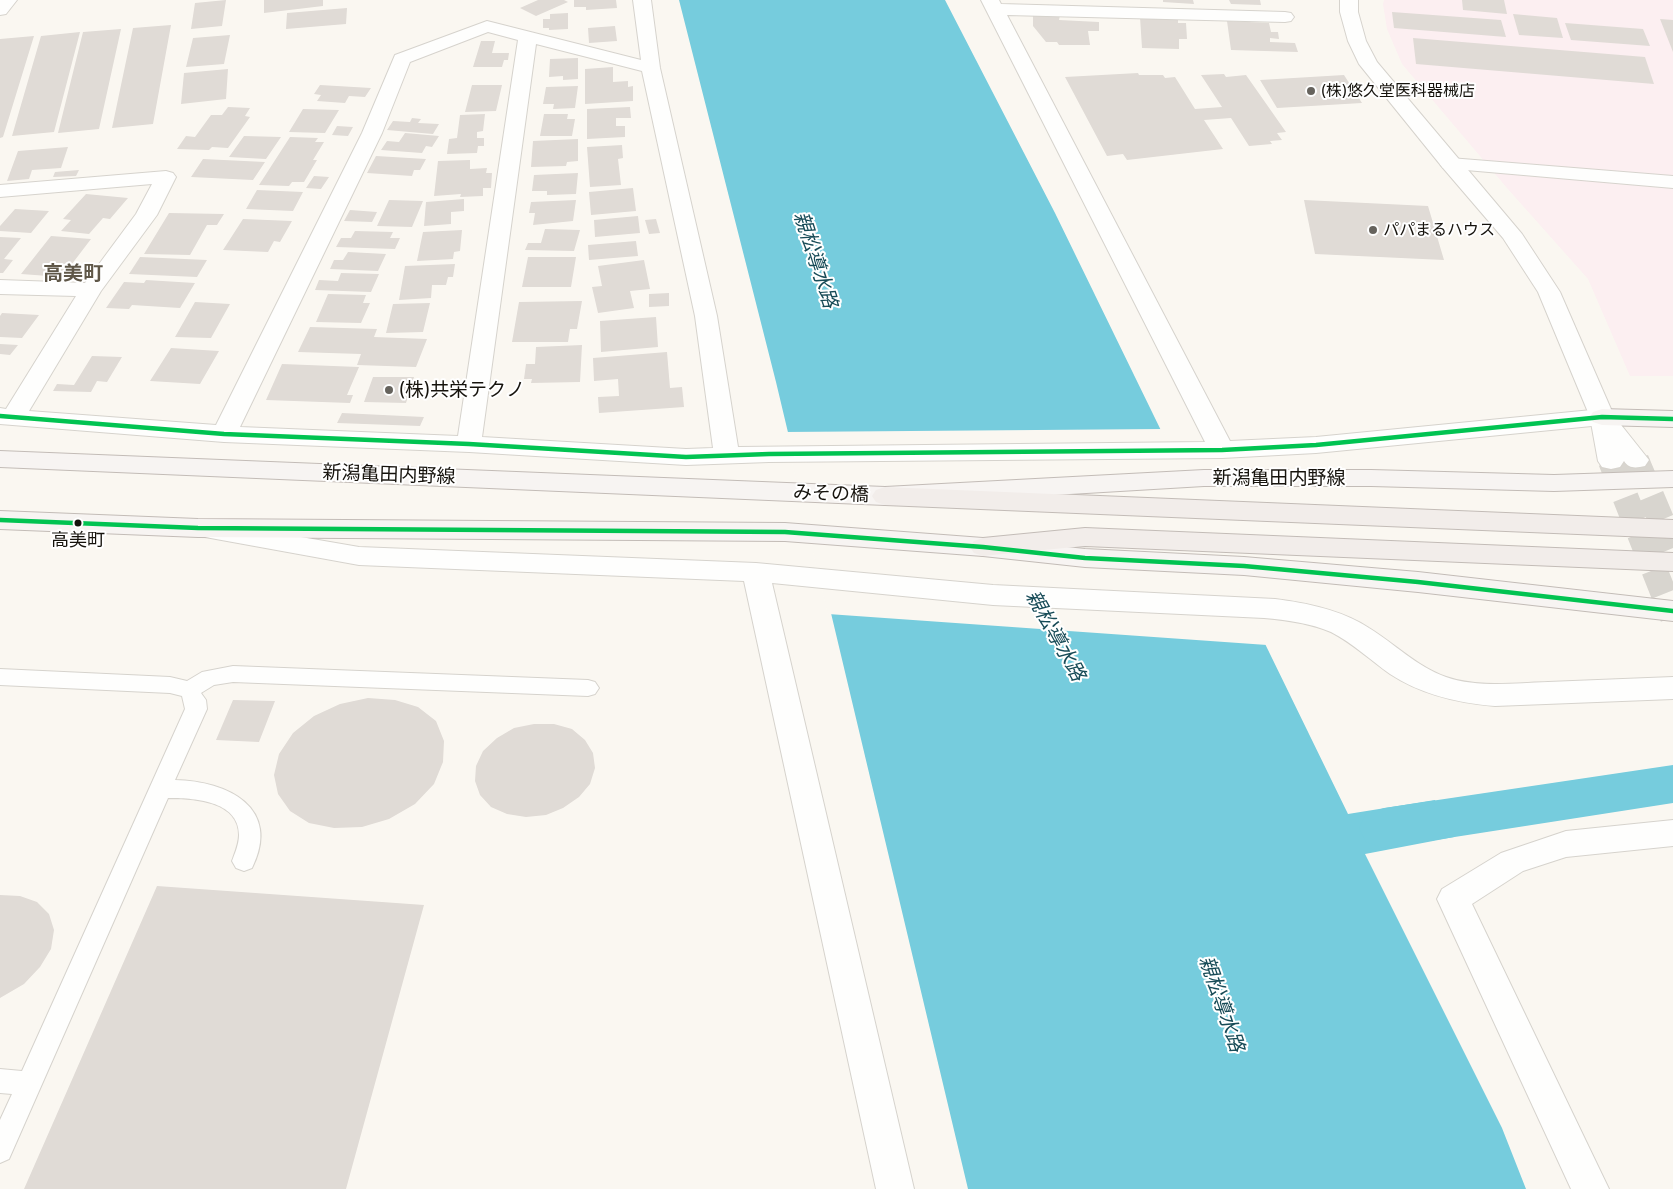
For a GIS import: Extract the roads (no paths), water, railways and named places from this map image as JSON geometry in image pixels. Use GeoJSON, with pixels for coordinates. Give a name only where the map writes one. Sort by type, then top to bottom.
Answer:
{"type":"FeatureCollection","features":[{"type":"Feature","properties":{"kind":"highway"},"geometry":{"type":"LineString","coordinates":[[884,496],[1219,508],[1673,529]]}},
{"type":"Feature","properties":{"kind":"highway"},"geometry":{"type":"LineString","coordinates":[[1240,555],[1333,546],[1673,562]]}},
{"type":"Feature","properties":{"kind":"main road"},"geometry":{"type":"LineString","coordinates":[[1602,417],[1673,419]]}},
{"type":"Feature","properties":{"kind":"main road","name":"新潟亀田内野線"},"geometry":{"type":"LineString","coordinates":[[0,459],[778,492]]}},
{"type":"Feature","properties":{"kind":"main road","name":"新潟亀田内野線"},"geometry":{"type":"LineString","coordinates":[[884,496],[1204,478],[1371,478],[1554,483],[1673,479]]}},
{"type":"Feature","properties":{"kind":"main road","name":"みその橋"},"geometry":{"type":"LineString","coordinates":[[778,492],[884,496]]}},
{"type":"Feature","properties":{"kind":"main road"},"geometry":{"type":"LineString","coordinates":[[0,520],[198,528],[785,532],[983,547],[1086,558],[1240,555],[1418,582],[1673,611]]}},
{"type":"Feature","properties":{"kind":"street"},"geometry":{"type":"LineString","coordinates":[[0,10],[8,0]]}},
{"type":"Feature","properties":{"kind":"street"},"geometry":{"type":"LineString","coordinates":[[642,0],[651,68],[706,316],[727,455]]}},
{"type":"Feature","properties":{"kind":"street"},"geometry":{"type":"LineString","coordinates":[[1349,0],[1349,12],[1357,41],[1368,64],[1510,234],[1550,292],[1602,417],[1611,461]]}},
{"type":"Feature","properties":{"kind":"street"},"geometry":{"type":"LineString","coordinates":[[992,4],[1285,18]]}},
{"type":"Feature","properties":{"kind":"street"},"geometry":{"type":"LineString","coordinates":[[992,4],[1222,450]]}},
{"type":"Feature","properties":{"kind":"street"},"geometry":{"type":"LineString","coordinates":[[224,434],[372,133],[402,59],[487,26],[651,68]]}},
{"type":"Feature","properties":{"kind":"street"},"geometry":{"type":"LineString","coordinates":[[470,444],[528,38]]}},
{"type":"Feature","properties":{"kind":"street"},"geometry":{"type":"LineString","coordinates":[[1450,164],[1673,182]]}},
{"type":"Feature","properties":{"kind":"street"},"geometry":{"type":"LineString","coordinates":[[0,191],[166,177],[146,215],[91,290],[7,417],[224,434],[470,444],[686,457],[769,454],[1222,450],[1316,445],[1602,417]]}},
{"type":"Feature","properties":{"kind":"street"},"geometry":{"type":"LineString","coordinates":[[0,287],[91,290]]}},
{"type":"Feature","properties":{"kind":"street"},"geometry":{"type":"LineString","coordinates":[[1602,417],[1636,460]]}},
{"type":"Feature","properties":{"kind":"street"},"geometry":{"type":"LineString","coordinates":[[198,528],[359,556],[756,572],[993,595],[1264,608],[1303,612],[1330,619],[1367,640],[1417,677],[1441,688],[1468,694],[1495,695],[1673,688]]}},
{"type":"Feature","properties":{"kind":"street"},"geometry":{"type":"LineString","coordinates":[[756,572],[894,1189]]}},
{"type":"Feature","properties":{"kind":"street"},"geometry":{"type":"LineString","coordinates":[[1590,1189],[1453,899],[1512,862],[1566,844],[1673,832]]}},
{"type":"Feature","properties":{"kind":"lane"},"geometry":{"type":"LineString","coordinates":[[0,677],[170,686],[189,690],[210,678],[233,674],[588,688]]}},
{"type":"Feature","properties":{"kind":"lane"},"geometry":{"type":"LineString","coordinates":[[0,1150],[196,709],[195,700],[189,690]]}},
{"type":"Feature","properties":{"kind":"lane"},"geometry":{"type":"LineString","coordinates":[[160,789],[192,790],[214,794],[237,806],[249,821],[251,841],[244,861]]}},
{"type":"Feature","properties":{"kind":"lane"},"geometry":{"type":"LineString","coordinates":[[0,1081],[30,1082]]}},
{"type":"Feature","properties":{"kind":"water","name":"親松導水路"},"geometry":{"type":"Polygon","coordinates":[[[679,0],[945,0],[1055,213],[1348,814],[1435,800],[1454,837],[1365,854],[1502,1128],[1526,1189],[968,1189],[776,382],[679,0]]]}},
{"type":"Feature","properties":{"kind":"waterway"},"geometry":{"type":"LineString","coordinates":[[1384,828],[1673,784]]}},
{"type":"Feature","properties":{"kind":"tunnel"},"geometry":{"type":"LineString","coordinates":[[1636,460],[1673,548]]}},
{"type":"Feature","properties":{"kind":"tunnel"},"geometry":{"type":"LineString","coordinates":[[1611,461],[1673,617]]}},
{"type":"Feature","properties":{"kind":"place","name":"(株)悠久堂医科器械店"},"geometry":{"type":"Point","coordinates":[1311,91]}},
{"type":"Feature","properties":{"kind":"place","name":"パパまるハウス"},"geometry":{"type":"Point","coordinates":[1373,230]}},
{"type":"Feature","properties":{"kind":"place","name":"(株)共栄テクノ"},"geometry":{"type":"Point","coordinates":[389,390]}},
{"type":"Feature","properties":{"kind":"place","name":"高美町"},"geometry":{"type":"Point","coordinates":[78,523]}},
{"type":"Feature","properties":{"kind":"district","name":"高美町"},"geometry":{"type":"Point","coordinates":[73,274]}}]}
